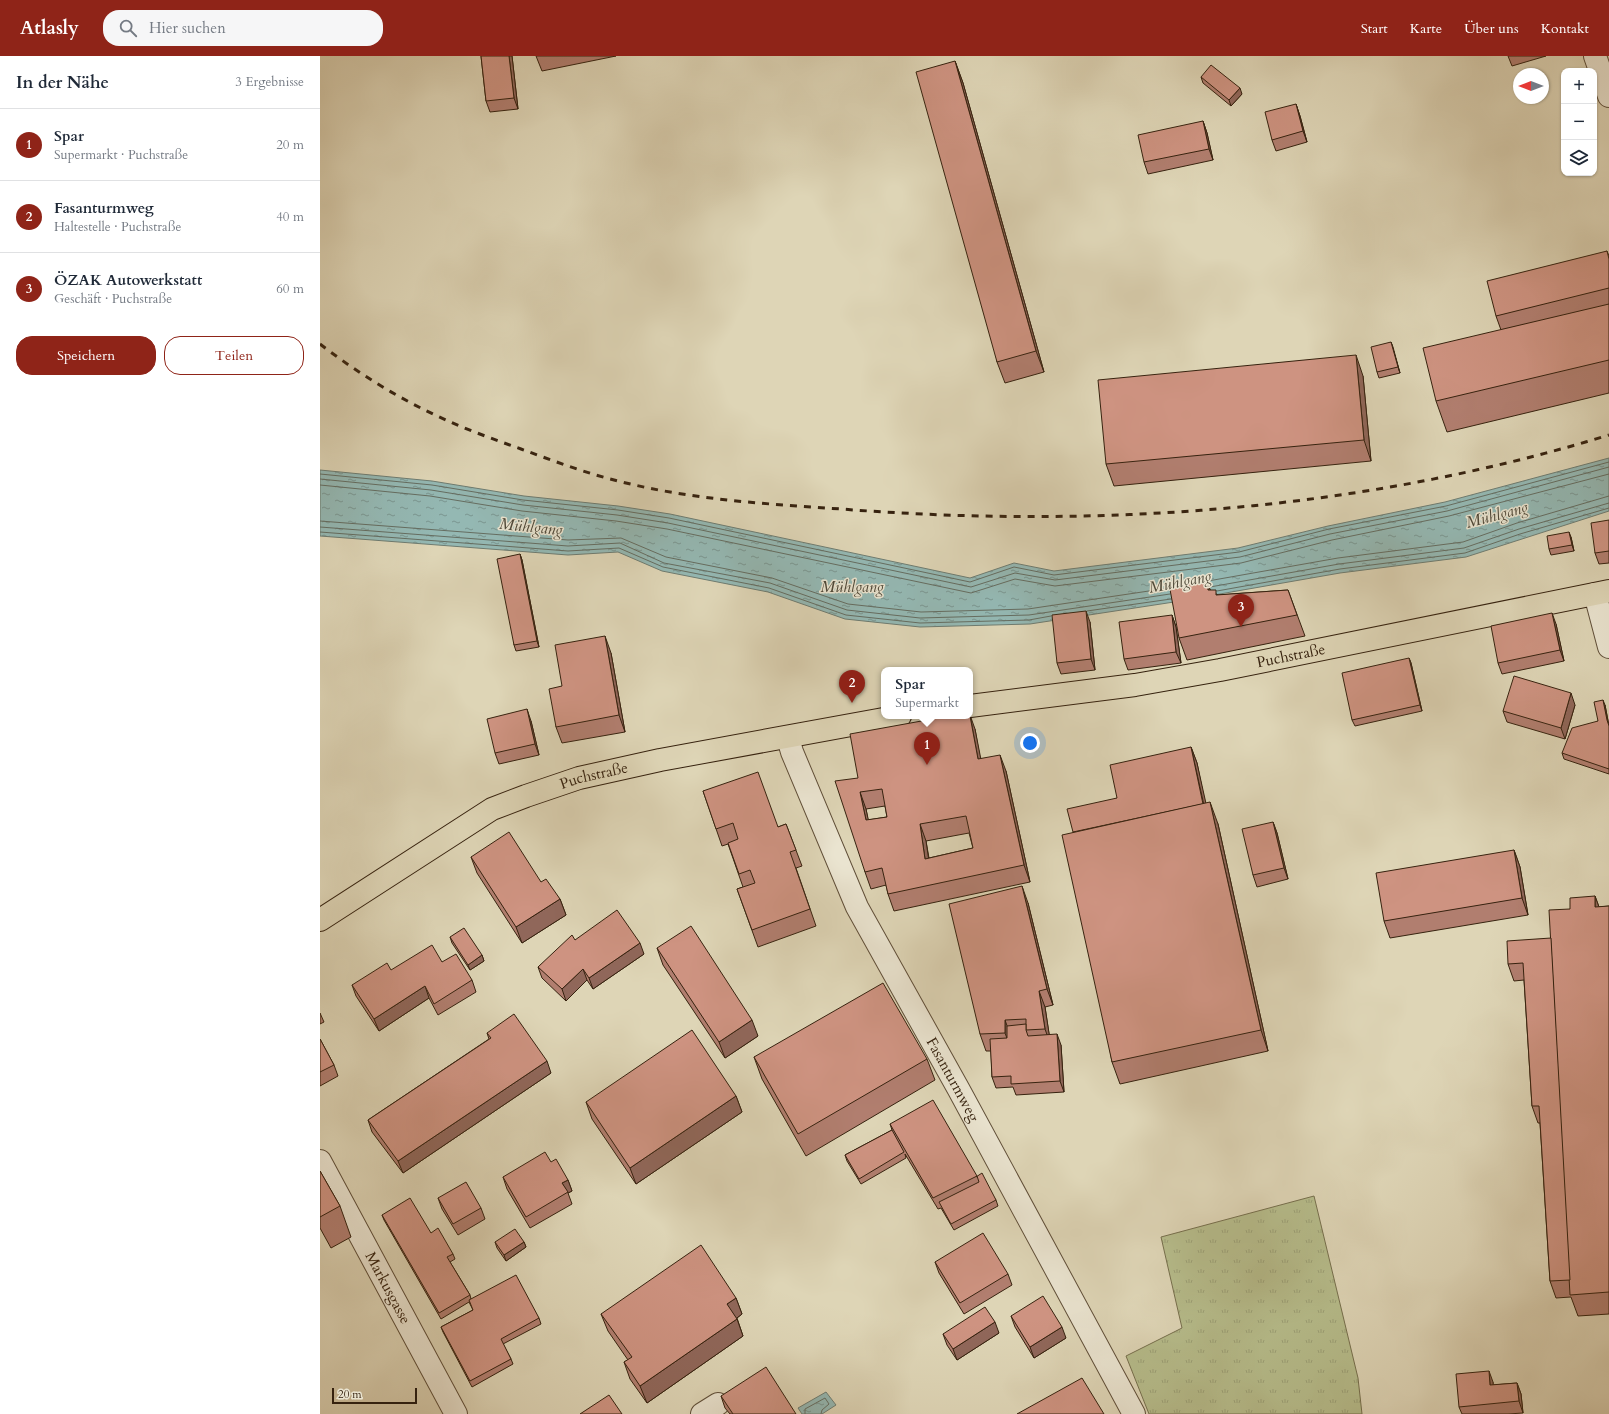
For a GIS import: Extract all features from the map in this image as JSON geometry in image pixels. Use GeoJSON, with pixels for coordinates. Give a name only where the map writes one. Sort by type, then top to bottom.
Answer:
{"type":"FeatureCollection","features":[{"type":"Feature","properties":{"kind":"main road","name":"Puchstraße"},"geometry":{"type":"LineString","coordinates":[[973,706],[1135,685],[1212,672],[1602,593]]}},
{"type":"Feature","properties":{"kind":"main road","name":"Puchstraße"},"geometry":{"type":"LineString","coordinates":[[320,920],[492,809],[512,801],[579,778],[660,760],[788,738],[885,719]]}},
{"type":"Feature","properties":{"kind":"street"},"geometry":{"type":"LineString","coordinates":[[1595,56],[1609,96]]}},
{"type":"Feature","properties":{"kind":"street"},"geometry":{"type":"LineString","coordinates":[[1602,593],[1609,647]]}},
{"type":"Feature","properties":{"kind":"street","name":"Fasanturmweg"},"geometry":{"type":"LineString","coordinates":[[788,738],[797,766],[857,907],[1134,1414]]}},
{"type":"Feature","properties":{"kind":"street","name":"Markusgasse"},"geometry":{"type":"LineString","coordinates":[[320,1161],[456,1414]]}},
{"type":"Feature","properties":{"kind":"green space"},"geometry":{"type":"Polygon","coordinates":[[[1314,1196],[1358,1378],[1362,1414],[1149,1414],[1126,1356],[1182,1328],[1161,1237],[1314,1196]]]}},
{"type":"Feature","properties":{"kind":"water","name":"Mühlgang"},"geometry":{"type":"Polygon","coordinates":[[[1609,458],[1609,511],[1466,557],[1340,573],[1174,602],[1030,624],[920,627],[845,619],[768,592],[662,571],[618,552],[568,555],[320,536],[320,470],[432,481],[524,496],[618,506],[670,514],[970,578],[1014,563],[1054,571],[1238,548],[1328,526],[1445,502],[1609,458]]]}},
{"type":"Feature","properties":{"kind":"water"},"geometry":{"type":"Polygon","coordinates":[[[826,1392],[836,1405],[822,1414],[802,1414],[798,1408],[826,1392]]]}},
{"type":"Feature","properties":{"kind":"building"},"geometry":{"type":"Polygon","coordinates":[[[481,56],[509,56],[514,98],[486,101],[481,56]]]}},
{"type":"Feature","properties":{"kind":"building"},"geometry":{"type":"Polygon","coordinates":[[[955,61],[1036,351],[997,362],[916,72],[955,61]]]}},
{"type":"Feature","properties":{"kind":"building"},"geometry":{"type":"Polygon","coordinates":[[[1211,65],[1240,88],[1229,100],[1201,77],[1211,65]]]}},
{"type":"Feature","properties":{"kind":"building"},"geometry":{"type":"Polygon","coordinates":[[[1296,104],[1303,131],[1272,140],[1265,112],[1296,104]]]}},
{"type":"Feature","properties":{"kind":"building"},"geometry":{"type":"Polygon","coordinates":[[[1203,121],[1209,149],[1144,162],[1138,135],[1203,121]]]}},
{"type":"Feature","properties":{"kind":"building"},"geometry":{"type":"Polygon","coordinates":[[[1607,251],[1609,259],[1609,288],[1496,316],[1487,281],[1607,251]]]}},
{"type":"Feature","properties":{"kind":"building"},"geometry":{"type":"Polygon","coordinates":[[[1609,304],[1609,360],[1436,401],[1423,348],[1609,304]]]}},
{"type":"Feature","properties":{"kind":"building"},"geometry":{"type":"Polygon","coordinates":[[[1391,342],[1398,367],[1377,372],[1371,347],[1391,342]]]}},
{"type":"Feature","properties":{"kind":"building"},"geometry":{"type":"Polygon","coordinates":[[[1356,355],[1364,440],[1106,464],[1098,380],[1356,355]]]}},
{"type":"Feature","properties":{"kind":"building"},"geometry":{"type":"Polygon","coordinates":[[[1609,520],[1609,551],[1595,553],[1591,523],[1609,520]]]}},
{"type":"Feature","properties":{"kind":"building"},"geometry":{"type":"Polygon","coordinates":[[[1569,532],[1572,545],[1549,549],[1547,536],[1569,532]]]}},
{"type":"Feature","properties":{"kind":"building"},"geometry":{"type":"Polygon","coordinates":[[[520,554],[537,641],[514,645],[497,559],[520,554]]]}},
{"type":"Feature","properties":{"kind":"building"},"geometry":{"type":"Polygon","coordinates":[[[1207,581],[1208,590],[1216,590],[1216,595],[1288,590],[1297,615],[1179,638],[1169,584],[1207,581]]]}},
{"type":"Feature","properties":{"kind":"building"},"geometry":{"type":"Polygon","coordinates":[[[1086,611],[1091,659],[1057,663],[1052,615],[1086,611]]]}},
{"type":"Feature","properties":{"kind":"building"},"geometry":{"type":"Polygon","coordinates":[[[1552,613],[1560,650],[1498,663],[1491,626],[1552,613]]]}},
{"type":"Feature","properties":{"kind":"building"},"geometry":{"type":"Polygon","coordinates":[[[1172,615],[1176,652],[1124,659],[1119,622],[1172,615]]]}},
{"type":"Feature","properties":{"kind":"building"},"geometry":{"type":"Polygon","coordinates":[[[605,636],[619,715],[556,727],[549,689],[562,686],[555,645],[605,636]]]}},
{"type":"Feature","properties":{"kind":"building"},"geometry":{"type":"Polygon","coordinates":[[[1409,658],[1420,705],[1352,720],[1342,673],[1409,658]]]}},
{"type":"Feature","properties":{"kind":"building"},"geometry":{"type":"Polygon","coordinates":[[[1514,676],[1571,693],[1561,728],[1503,711],[1514,676]]]}},
{"type":"Feature","properties":{"kind":"building"},"geometry":{"type":"Polygon","coordinates":[[[1603,700],[1609,726],[1609,769],[1562,753],[1572,728],[1598,721],[1594,702],[1603,700]]]}},
{"type":"Feature","properties":{"kind":"building"},"geometry":{"type":"Polygon","coordinates":[[[527,709],[535,744],[495,753],[487,719],[527,709]]]}},
{"type":"Feature","properties":{"kind":"building"},"geometry":{"type":"Polygon","coordinates":[[[932,719],[971,719],[978,759],[1000,755],[1024,865],[888,894],[882,868],[865,872],[835,781],[858,778],[850,734],[932,719]],[[882,789],[860,792],[866,820],[887,817],[882,789]],[[966,816],[920,824],[925,859],[973,848],[966,816]]]}},
{"type":"Feature","properties":{"kind":"building"},"geometry":{"type":"Polygon","coordinates":[[[1191,747],[1203,804],[1073,832],[1067,809],[1117,798],[1110,765],[1191,747]]]}},
{"type":"Feature","properties":{"kind":"building"},"geometry":{"type":"Polygon","coordinates":[[[758,772],[778,827],[786,824],[796,850],[790,852],[810,909],[752,930],[737,889],[755,883],[750,870],[739,874],[728,843],[738,839],[733,823],[716,829],[703,791],[758,772]]]}},
{"type":"Feature","properties":{"kind":"building"},"geometry":{"type":"Polygon","coordinates":[[[1210,802],[1261,1030],[1112,1062],[1062,835],[1210,802]]]}},
{"type":"Feature","properties":{"kind":"building"},"geometry":{"type":"Polygon","coordinates":[[[1273,822],[1284,868],[1253,875],[1242,829],[1273,822]]]}},
{"type":"Feature","properties":{"kind":"building"},"geometry":{"type":"Polygon","coordinates":[[[509,832],[541,882],[546,879],[560,899],[516,927],[471,857],[509,832]]]}},
{"type":"Feature","properties":{"kind":"building"},"geometry":{"type":"Polygon","coordinates":[[[1514,850],[1522,898],[1384,921],[1376,873],[1514,850]]]}},
{"type":"Feature","properties":{"kind":"building"},"geometry":{"type":"Polygon","coordinates":[[[1022,886],[1047,989],[1039,991],[1045,1029],[1026,1030],[1026,1019],[1005,1020],[1005,1033],[980,1034],[949,904],[1022,886]]]}},
{"type":"Feature","properties":{"kind":"building"},"geometry":{"type":"Polygon","coordinates":[[[1595,896],[1595,907],[1609,906],[1609,1292],[1570,1295],[1549,910],[1570,909],[1570,898],[1595,896]]]}},
{"type":"Feature","properties":{"kind":"building"},"geometry":{"type":"Polygon","coordinates":[[[617,910],[640,943],[589,978],[583,969],[562,989],[538,967],[572,935],[575,940],[617,910]]]}},
{"type":"Feature","properties":{"kind":"building"},"geometry":{"type":"Polygon","coordinates":[[[691,926],[752,1020],[719,1042],[657,948],[691,926]]]}},
{"type":"Feature","properties":{"kind":"building"},"geometry":{"type":"Polygon","coordinates":[[[464,928],[482,955],[468,965],[450,937],[464,928]]]}},
{"type":"Feature","properties":{"kind":"building"},"geometry":{"type":"Polygon","coordinates":[[[1551,938],[1570,1280],[1550,1281],[1539,1106],[1532,1106],[1523,963],[1508,964],[1507,941],[1551,938]]]}},
{"type":"Feature","properties":{"kind":"building"},"geometry":{"type":"Polygon","coordinates":[[[432,945],[442,962],[456,954],[472,980],[434,1004],[425,986],[374,1019],[352,985],[387,963],[391,970],[432,945]]]}},
{"type":"Feature","properties":{"kind":"building"},"geometry":{"type":"Polygon","coordinates":[[[883,983],[927,1059],[798,1134],[754,1057],[883,983]]]}},
{"type":"Feature","properties":{"kind":"building"},"geometry":{"type":"Polygon","coordinates":[[[514,1014],[547,1061],[398,1161],[368,1120],[491,1038],[487,1033],[514,1014]]]}},
{"type":"Feature","properties":{"kind":"building"},"geometry":{"type":"Polygon","coordinates":[[[1026,1024],[1028,1036],[1057,1034],[1060,1081],[1011,1084],[1011,1076],[992,1077],[990,1039],[1007,1038],[1007,1026],[1026,1024]]]}},
{"type":"Feature","properties":{"kind":"building"},"geometry":{"type":"Polygon","coordinates":[[[692,1030],[736,1096],[630,1168],[586,1102],[692,1030]]]}},
{"type":"Feature","properties":{"kind":"building"},"geometry":{"type":"Polygon","coordinates":[[[320,1039],[334,1065],[320,1072],[320,1039]]]}},
{"type":"Feature","properties":{"kind":"building"},"geometry":{"type":"Polygon","coordinates":[[[933,1100],[977,1176],[933,1198],[890,1124],[933,1100]]]}},
{"type":"Feature","properties":{"kind":"building"},"geometry":{"type":"Polygon","coordinates":[[[892,1130],[904,1152],[859,1179],[845,1155],[892,1130]]]}},
{"type":"Feature","properties":{"kind":"building"},"geometry":{"type":"Polygon","coordinates":[[[545,1152],[551,1162],[556,1159],[568,1180],[562,1183],[568,1192],[526,1217],[503,1177],[545,1152]]]}},
{"type":"Feature","properties":{"kind":"building"},"geometry":{"type":"Polygon","coordinates":[[[320,1171],[340,1206],[320,1217],[320,1171]]]}},
{"type":"Feature","properties":{"kind":"building"},"geometry":{"type":"Polygon","coordinates":[[[982,1173],[996,1200],[951,1224],[939,1202],[979,1182],[977,1176],[982,1173]]]}},
{"type":"Feature","properties":{"kind":"building"},"geometry":{"type":"Polygon","coordinates":[[[466,1182],[481,1208],[453,1224],[438,1198],[466,1182]]]}},
{"type":"Feature","properties":{"kind":"building"},"geometry":{"type":"Polygon","coordinates":[[[410,1198],[431,1233],[438,1228],[453,1254],[447,1257],[470,1295],[439,1313],[382,1215],[410,1198]]]}},
{"type":"Feature","properties":{"kind":"building"},"geometry":{"type":"Polygon","coordinates":[[[515,1229],[524,1242],[504,1255],[495,1242],[515,1229]]]}},
{"type":"Feature","properties":{"kind":"building"},"geometry":{"type":"Polygon","coordinates":[[[983,1233],[1008,1274],[960,1303],[935,1262],[983,1233]]]}},
{"type":"Feature","properties":{"kind":"building"},"geometry":{"type":"Polygon","coordinates":[[[701,1245],[736,1298],[727,1304],[737,1319],[640,1386],[624,1362],[632,1357],[601,1314],[701,1245]]]}},
{"type":"Feature","properties":{"kind":"building"},"geometry":{"type":"Polygon","coordinates":[[[516,1275],[539,1318],[501,1339],[511,1359],[470,1381],[441,1327],[473,1310],[469,1300],[516,1275]]]}},
{"type":"Feature","properties":{"kind":"building"},"geometry":{"type":"Polygon","coordinates":[[[1043,1296],[1062,1327],[1030,1347],[1011,1316],[1043,1296]]]}},
{"type":"Feature","properties":{"kind":"building"},"geometry":{"type":"Polygon","coordinates":[[[985,1307],[995,1322],[953,1349],[943,1334],[985,1307]]]}},
{"type":"Feature","properties":{"kind":"building"},"geometry":{"type":"Polygon","coordinates":[[[766,1367],[796,1414],[733,1414],[721,1396],[766,1367]]]}},
{"type":"Feature","properties":{"kind":"building"},"geometry":{"type":"Polygon","coordinates":[[[1489,1371],[1490,1385],[1517,1383],[1519,1401],[1459,1407],[1456,1374],[1489,1371]]]}},
{"type":"Feature","properties":{"kind":"building"},"geometry":{"type":"Polygon","coordinates":[[[1082,1378],[1104,1414],[1017,1414],[1082,1378]]]}},
{"type":"Feature","properties":{"kind":"building"},"geometry":{"type":"Polygon","coordinates":[[[609,1395],[622,1414],[580,1414],[609,1395]]]}},
{"type":"Feature","properties":{"kind":"railway"},"geometry":{"type":"LineString","coordinates":[[320,344],[381,386],[429,412],[474,432],[571,467],[622,482],[676,493],[731,500],[841,509],[938,515],[1035,517],[1132,514],[1229,508],[1325,497],[1421,481],[1516,461],[1609,435]]}},
{"type":"Feature","properties":{"kind":"place","name":"ÖZAK Autowerkstatt"},"geometry":{"type":"Point","coordinates":[1241,627]}},
{"type":"Feature","properties":{"kind":"place","name":"Fasanturmweg"},"geometry":{"type":"Point","coordinates":[852,703]}},
{"type":"Feature","properties":{"kind":"place","name":"Spar"},"geometry":{"type":"Point","coordinates":[927,765]}}]}
